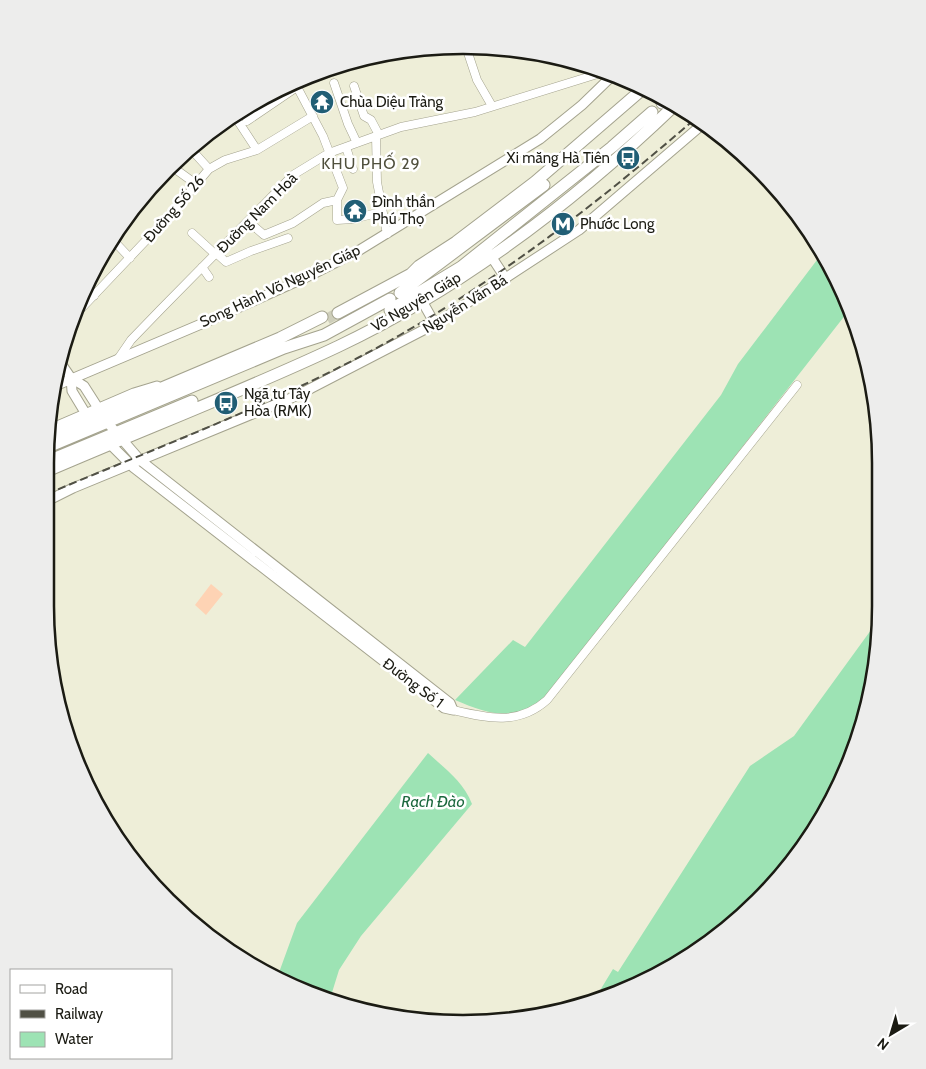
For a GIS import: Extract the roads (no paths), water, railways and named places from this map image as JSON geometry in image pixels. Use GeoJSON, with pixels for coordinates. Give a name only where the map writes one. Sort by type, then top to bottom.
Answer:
{"type":"FeatureCollection","features":[{"type":"Feature","properties":{"kind":"highway","name":"Võ Nguyên Giáp"},"geometry":{"type":"LineString","coordinates":[[338,314],[411,274],[419,266],[456,242],[536,182],[638,93]]}},
{"type":"Feature","properties":{"kind":"highway","name":"Võ Nguyên Giáp"},"geometry":{"type":"LineString","coordinates":[[102,414],[167,385],[282,343],[324,335],[395,296],[416,283],[425,273],[530,197],[644,96]]}},
{"type":"Feature","properties":{"kind":"highway","name":"Võ Nguyên Giáp"},"geometry":{"type":"LineString","coordinates":[[118,436],[326,344],[388,312],[488,252],[507,245],[563,204],[644,135],[670,110]]}},
{"type":"Feature","properties":{"kind":"highway","name":"Võ Nguyên Giáp"},"geometry":{"type":"LineString","coordinates":[[118,436],[340,346],[422,301],[455,280],[652,112]]}},
{"type":"Feature","properties":{"kind":"highway"},"geometry":{"type":"LineString","coordinates":[[612,147],[644,135]]}},
{"type":"Feature","properties":{"kind":"highway"},"geometry":{"type":"LineString","coordinates":[[455,280],[461,267]]}},
{"type":"Feature","properties":{"kind":"highway"},"geometry":{"type":"LineString","coordinates":[[411,274],[425,273]]}},
{"type":"Feature","properties":{"kind":"highway"},"geometry":{"type":"LineString","coordinates":[[282,343],[322,320]]}},
{"type":"Feature","properties":{"kind":"highway","name":"Võ Nguyên Giáp"},"geometry":{"type":"LineString","coordinates":[[102,414],[282,343]]}},
{"type":"Feature","properties":{"kind":"highway"},"geometry":{"type":"LineString","coordinates":[[55,435],[102,414]]}},
{"type":"Feature","properties":{"kind":"highway"},"geometry":{"type":"LineString","coordinates":[[55,444],[83,432],[89,420]]}},
{"type":"Feature","properties":{"kind":"highway"},"geometry":{"type":"LineString","coordinates":[[54,459],[118,436]]}},
{"type":"Feature","properties":{"kind":"highway"},"geometry":{"type":"LineString","coordinates":[[55,440],[61,441]]}},
{"type":"Feature","properties":{"kind":"highway"},"geometry":{"type":"LineString","coordinates":[[54,468],[106,441]]}},
{"type":"Feature","properties":{"kind":"main road","name":"Song Hành Võ Nguyên Giáp"},"geometry":{"type":"LineString","coordinates":[[62,382],[310,275],[387,234],[540,139],[582,105],[608,80]]}},
{"type":"Feature","properties":{"kind":"main road","name":"Nguyễn Văn Bá"},"geometry":{"type":"LineString","coordinates":[[54,498],[73,488],[191,444],[197,439],[313,389],[435,324],[506,279],[598,215],[697,128]]}},
{"type":"Feature","properties":{"kind":"main road"},"geometry":{"type":"LineString","coordinates":[[488,252],[506,279]]}},
{"type":"Feature","properties":{"kind":"main road"},"geometry":{"type":"LineString","coordinates":[[422,301],[435,324]]}},
{"type":"Feature","properties":{"kind":"main road","name":"Võ Nguyên Giáp"},"geometry":{"type":"LineString","coordinates":[[322,320],[339,309],[350,308]]}},
{"type":"Feature","properties":{"kind":"main road"},"geometry":{"type":"LineString","coordinates":[[65,370],[70,378]]}},
{"type":"Feature","properties":{"kind":"main road","name":"Đường Số 1"},"geometry":{"type":"LineString","coordinates":[[70,378],[84,386],[137,464]]}},
{"type":"Feature","properties":{"kind":"main road","name":"Đường Số 1"},"geometry":{"type":"LineString","coordinates":[[70,378],[72,391],[89,420],[106,441],[444,708],[452,710]]}},
{"type":"Feature","properties":{"kind":"main road"},"geometry":{"type":"LineString","coordinates":[[56,428],[89,420],[102,414]]}},
{"type":"Feature","properties":{"kind":"street"},"geometry":{"type":"LineString","coordinates":[[468,54],[477,80],[492,106]]}},
{"type":"Feature","properties":{"kind":"street","name":"Đường Nam Hoà"},"geometry":{"type":"LineString","coordinates":[[118,359],[131,340],[249,222],[293,175],[329,153],[377,136],[492,106],[595,75]]}},
{"type":"Feature","properties":{"kind":"street"},"geometry":{"type":"LineString","coordinates":[[334,82],[348,124],[357,143]]}},
{"type":"Feature","properties":{"kind":"street"},"geometry":{"type":"LineString","coordinates":[[354,86],[364,116],[371,120],[377,136],[377,182],[381,212],[387,234]]}},
{"type":"Feature","properties":{"kind":"street"},"geometry":{"type":"LineString","coordinates":[[298,89],[337,167],[343,188],[337,200],[337,220],[353,219],[381,212]]}},
{"type":"Feature","properties":{"kind":"street"},"geometry":{"type":"LineString","coordinates":[[247,121],[278,98]]}},
{"type":"Feature","properties":{"kind":"street","name":"Đường Số 26"},"geometry":{"type":"LineString","coordinates":[[86,304],[130,258],[209,169],[225,160],[257,150],[313,116]]}},
{"type":"Feature","properties":{"kind":"street"},"geometry":{"type":"LineString","coordinates":[[238,122],[257,150]]}},
{"type":"Feature","properties":{"kind":"street"},"geometry":{"type":"LineString","coordinates":[[346,147],[353,169]]}},
{"type":"Feature","properties":{"kind":"street"},"geometry":{"type":"LineString","coordinates":[[195,153],[209,169]]}},
{"type":"Feature","properties":{"kind":"street"},"geometry":{"type":"LineString","coordinates":[[177,171],[196,184]]}},
{"type":"Feature","properties":{"kind":"street"},"geometry":{"type":"LineString","coordinates":[[249,222],[264,235],[293,223],[323,203],[337,200]]}},
{"type":"Feature","properties":{"kind":"street"},"geometry":{"type":"LineString","coordinates":[[192,233],[226,262],[251,250],[288,238]]}},
{"type":"Feature","properties":{"kind":"street"},"geometry":{"type":"LineString","coordinates":[[117,245],[130,258]]}},
{"type":"Feature","properties":{"kind":"street"},"geometry":{"type":"LineString","coordinates":[[202,267],[210,278]]}},
{"type":"Feature","properties":{"kind":"street"},"geometry":{"type":"LineString","coordinates":[[91,292],[94,296]]}},
{"type":"Feature","properties":{"kind":"street"},"geometry":{"type":"LineString","coordinates":[[452,710],[484,717],[517,718],[537,708],[547,700],[797,385]]}},
{"type":"Feature","properties":{"kind":"water"},"geometry":{"type":"Polygon","coordinates":[[[818,259],[845,316],[545,699],[534,707],[512,714],[490,712],[455,700],[513,640],[525,647],[721,395],[738,364],[818,259]]]}},
{"type":"Feature","properties":{"kind":"water"},"geometry":{"type":"Polygon","coordinates":[[[871,630],[869,659],[864,686],[851,738],[830,787],[817,811],[788,855],[771,876],[733,914],[712,931],[668,960],[644,973],[599,993],[613,969],[618,972],[750,766],[794,736],[871,630]]]}},
{"type":"Feature","properties":{"kind":"water","name":"Rạch Đào"},"geometry":{"type":"Polygon","coordinates":[[[428,753],[459,782],[472,804],[361,936],[339,970],[332,994],[279,972],[297,923],[428,753]]]}},
{"type":"Feature","properties":{"kind":"tunnel"},"geometry":{"type":"LineString","coordinates":[[327,319],[338,313]]}},
{"type":"Feature","properties":{"kind":"railway"},"geometry":{"type":"LineString","coordinates":[[54,491],[270,400],[314,380],[400,335],[478,287],[553,234],[626,177],[690,123]]}},
{"type":"Feature","properties":{"kind":"place","name":"Chùa Diệu Tràng"},"geometry":{"type":"Point","coordinates":[322,102]}},
{"type":"Feature","properties":{"kind":"place","name":"Xi măng Hà Tiên"},"geometry":{"type":"Point","coordinates":[628,158]}},
{"type":"Feature","properties":{"kind":"place","name":"Đình thần Phú Thọ"},"geometry":{"type":"Point","coordinates":[355,211]}},
{"type":"Feature","properties":{"kind":"place","name":"Phước Long"},"geometry":{"type":"Point","coordinates":[563,224]}},
{"type":"Feature","properties":{"kind":"place","name":"Ngã tư Tây Hòa (RMK)"},"geometry":{"type":"Point","coordinates":[226,403]}},
{"type":"Feature","properties":{"kind":"district","name":"KHU PHỐ 29"},"geometry":{"type":"Point","coordinates":[371,163]}}]}
